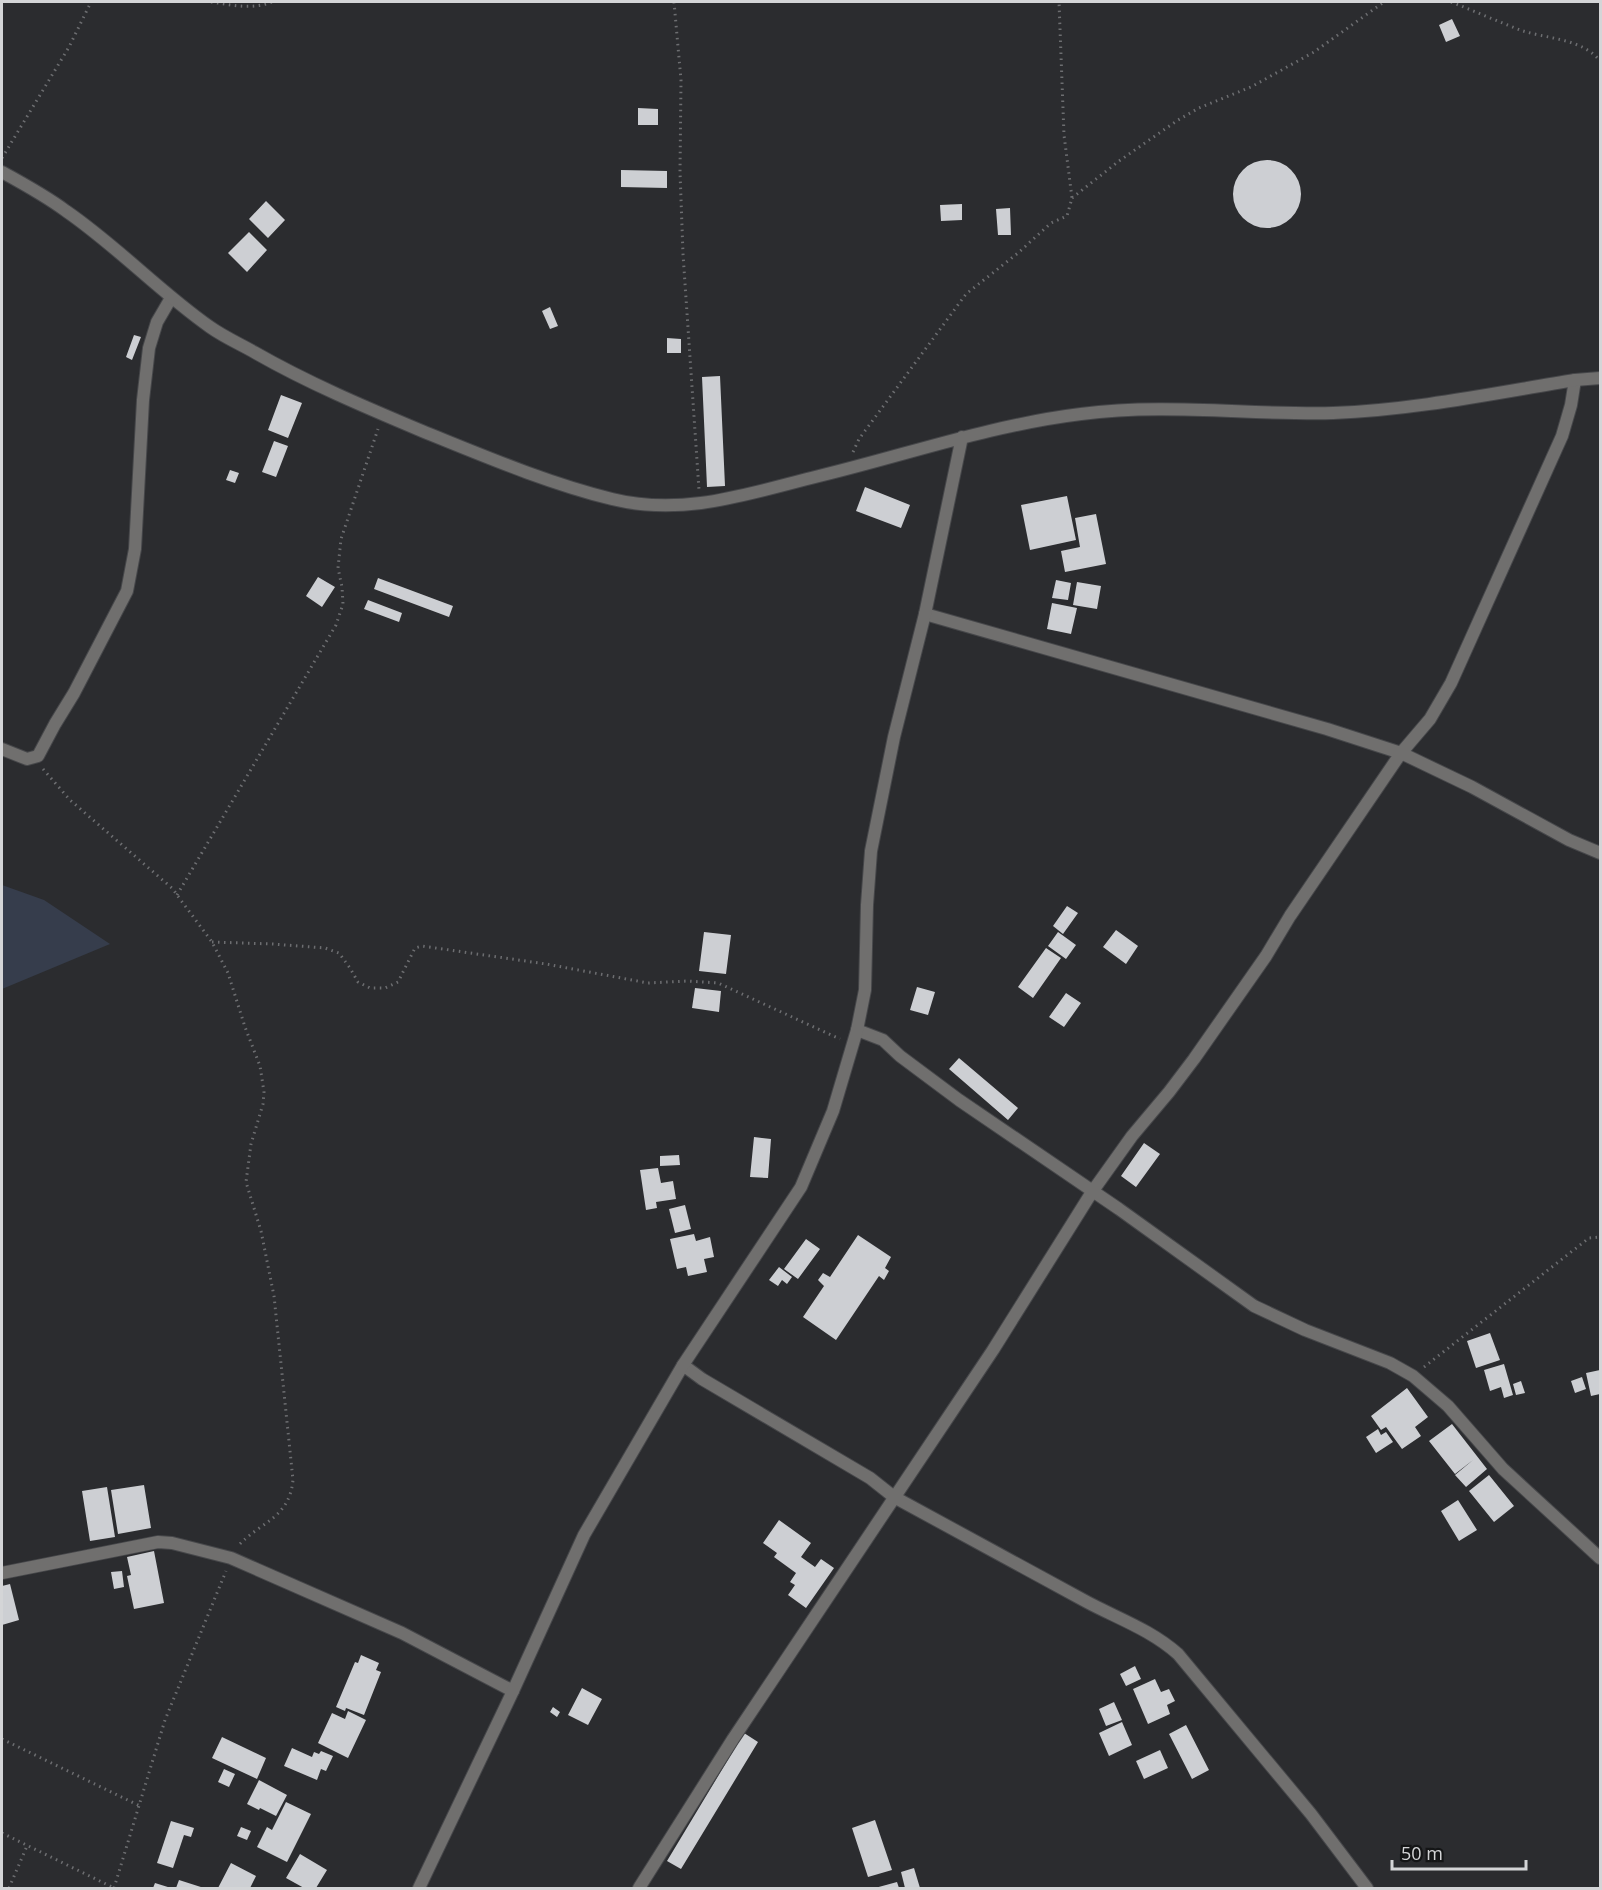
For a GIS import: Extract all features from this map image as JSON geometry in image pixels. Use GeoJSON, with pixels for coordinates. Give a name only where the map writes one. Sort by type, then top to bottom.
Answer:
{"type":"FeatureCollection","features":[{"type":"Feature","properties":{"kind":"street"},"geometry":{"type":"LineString","coordinates":[[2,172],[37,190],[70,213],[171,298],[214,330],[277,365],[347,400],[509,466],[605,497],[638,504],[700,504],[750,495],[1018,423],[1119,410],[1205,409],[1290,414],[1381,410],[1600,378]]}},
{"type":"Feature","properties":{"kind":"street"},"geometry":{"type":"LineString","coordinates":[[2,749],[27,759],[38,756],[127,591],[135,549],[143,400],[149,348],[157,322],[171,298]]}},
{"type":"Feature","properties":{"kind":"street"},"geometry":{"type":"LineString","coordinates":[[639,1888],[733,1739],[993,1350],[1092,1192],[1132,1136],[1194,1059],[1266,956],[1290,916],[1401,753],[1430,719],[1451,683],[1562,436],[1572,405],[1575,381]]}},
{"type":"Feature","properties":{"kind":"street"},"geometry":{"type":"LineString","coordinates":[[419,1888],[584,1535],[683,1365],[801,1186],[833,1111],[857,1030],[865,990],[871,850],[894,737],[925,614],[962,437]]}},
{"type":"Feature","properties":{"kind":"street"},"geometry":{"type":"LineString","coordinates":[[925,614],[1328,729],[1401,753],[1472,787],[1569,840],[1600,853]]}},
{"type":"Feature","properties":{"kind":"street"},"geometry":{"type":"LineString","coordinates":[[857,1030],[883,1040],[959,1100],[1119,1209],[1254,1306],[1305,1330],[1390,1363],[1413,1376],[1448,1406],[1503,1469],[1600,1558]]}},
{"type":"Feature","properties":{"kind":"street"},"geometry":{"type":"LineString","coordinates":[[683,1365],[702,1379],[870,1478],[894,1497],[1101,1610],[1143,1628],[1166,1643],[1178,1654],[1303,1805],[1366,1888]]}},
{"type":"Feature","properties":{"kind":"street"},"geometry":{"type":"LineString","coordinates":[[2,1573],[158,1542],[172,1543],[231,1558],[402,1634],[513,1691]]}},
{"type":"Feature","properties":{"kind":"path"},"geometry":{"type":"LineString","coordinates":[[2,160],[69,47],[91,2]]}},
{"type":"Feature","properties":{"kind":"path"},"geometry":{"type":"LineString","coordinates":[[211,2],[258,7],[272,2]]}},
{"type":"Feature","properties":{"kind":"path"},"geometry":{"type":"LineString","coordinates":[[674,2],[681,80],[680,172],[683,242],[700,504]]}},
{"type":"Feature","properties":{"kind":"path"},"geometry":{"type":"LineString","coordinates":[[844,470],[859,439],[966,294],[1018,253],[1051,223],[1067,216],[1072,198],[1064,135],[1059,2]]}},
{"type":"Feature","properties":{"kind":"path"},"geometry":{"type":"LineString","coordinates":[[1072,198],[1119,160],[1178,120],[1199,108],[1251,87],[1314,52],[1384,2]]}},
{"type":"Feature","properties":{"kind":"path"},"geometry":{"type":"LineString","coordinates":[[1451,2],[1522,30],[1579,46],[1595,54],[1600,61]]}},
{"type":"Feature","properties":{"kind":"path"},"geometry":{"type":"LineString","coordinates":[[177,895],[341,614],[343,596],[338,568],[342,539],[383,415]]}},
{"type":"Feature","properties":{"kind":"path"},"geometry":{"type":"LineString","coordinates":[[2,1833],[114,1888],[165,1720],[231,1558],[242,1542],[286,1505],[291,1496],[293,1480],[274,1296],[261,1231],[246,1182],[254,1131],[263,1104],[262,1081],[260,1066],[228,973],[212,942],[173,889],[70,800],[44,771],[38,756]]}},
{"type":"Feature","properties":{"kind":"path"},"geometry":{"type":"LineString","coordinates":[[212,942],[326,948],[339,954],[358,982],[370,988],[385,988],[398,982],[415,948],[422,946],[546,964],[648,983],[688,981],[718,983],[853,1045]]}},
{"type":"Feature","properties":{"kind":"path"},"geometry":{"type":"LineString","coordinates":[[1413,1376],[1589,1238],[1600,1237]]}},
{"type":"Feature","properties":{"kind":"path"},"geometry":{"type":"LineString","coordinates":[[2,1739],[140,1806]]}},
{"type":"Feature","properties":{"kind":"path"},"geometry":{"type":"LineString","coordinates":[[9,1888],[27,1846]]}},
{"type":"Feature","properties":{"kind":"shaded area"},"geometry":{"type":"Polygon","coordinates":[[[2,885],[44,900],[110,944],[2,989],[2,885]]]}},
{"type":"Feature","properties":{"kind":"building"},"geometry":{"type":"Polygon","coordinates":[[[1452,19],[1460,36],[1446,42],[1439,25],[1452,19]]]}},
{"type":"Feature","properties":{"kind":"building"},"geometry":{"type":"Polygon","coordinates":[[[638,108],[658,109],[658,125],[638,125],[638,108]]]}},
{"type":"Feature","properties":{"kind":"building"},"geometry":{"type":"Polygon","coordinates":[[[1267,160],[1280,163],[1291,170],[1298,181],[1301,194],[1298,207],[1291,218],[1280,225],[1267,228],[1254,225],[1243,218],[1236,207],[1233,194],[1236,181],[1243,170],[1254,163],[1267,160]]]}},
{"type":"Feature","properties":{"kind":"building"},"geometry":{"type":"Polygon","coordinates":[[[621,170],[667,171],[667,188],[621,187],[621,170]]]}},
{"type":"Feature","properties":{"kind":"building"},"geometry":{"type":"Polygon","coordinates":[[[266,201],[285,220],[268,238],[249,219],[266,201]]]}},
{"type":"Feature","properties":{"kind":"building"},"geometry":{"type":"Polygon","coordinates":[[[962,204],[962,220],[941,221],[940,205],[962,204]]]}},
{"type":"Feature","properties":{"kind":"building"},"geometry":{"type":"Polygon","coordinates":[[[1010,208],[1011,235],[998,235],[996,209],[1010,208]]]}},
{"type":"Feature","properties":{"kind":"building"},"geometry":{"type":"Polygon","coordinates":[[[249,232],[267,250],[247,272],[228,253],[249,232]]]}},
{"type":"Feature","properties":{"kind":"building"},"geometry":{"type":"Polygon","coordinates":[[[550,307],[558,326],[550,329],[542,311],[550,307]]]}},
{"type":"Feature","properties":{"kind":"building"},"geometry":{"type":"Polygon","coordinates":[[[134,335],[141,337],[132,360],[126,357],[134,335]]]}},
{"type":"Feature","properties":{"kind":"building"},"geometry":{"type":"Polygon","coordinates":[[[667,338],[681,339],[681,353],[667,353],[667,338]]]}},
{"type":"Feature","properties":{"kind":"building"},"geometry":{"type":"Polygon","coordinates":[[[720,376],[725,486],[707,487],[702,377],[720,376]]]}},
{"type":"Feature","properties":{"kind":"building"},"geometry":{"type":"Polygon","coordinates":[[[281,395],[302,403],[288,438],[268,430],[281,395]]]}},
{"type":"Feature","properties":{"kind":"building"},"geometry":{"type":"Polygon","coordinates":[[[274,441],[288,446],[276,477],[262,472],[274,441]]]}},
{"type":"Feature","properties":{"kind":"building"},"geometry":{"type":"Polygon","coordinates":[[[230,470],[239,473],[235,483],[226,480],[230,470]]]}},
{"type":"Feature","properties":{"kind":"building"},"geometry":{"type":"Polygon","coordinates":[[[865,487],[910,505],[901,528],[856,511],[865,487]]]}},
{"type":"Feature","properties":{"kind":"building"},"geometry":{"type":"Polygon","coordinates":[[[1067,496],[1076,540],[1030,550],[1021,505],[1067,496]]]}},
{"type":"Feature","properties":{"kind":"building"},"geometry":{"type":"Polygon","coordinates":[[[1096,514],[1106,564],[1065,572],[1061,551],[1080,547],[1075,518],[1096,514]]]}},
{"type":"Feature","properties":{"kind":"building"},"geometry":{"type":"Polygon","coordinates":[[[318,577],[335,587],[322,607],[306,596],[318,577]]]}},
{"type":"Feature","properties":{"kind":"building"},"geometry":{"type":"Polygon","coordinates":[[[378,578],[453,606],[449,617],[374,589],[378,578]]]}},
{"type":"Feature","properties":{"kind":"building"},"geometry":{"type":"Polygon","coordinates":[[[1056,580],[1071,583],[1068,600],[1052,598],[1056,580]]]}},
{"type":"Feature","properties":{"kind":"building"},"geometry":{"type":"Polygon","coordinates":[[[1077,582],[1101,586],[1097,609],[1073,605],[1077,582]]]}},
{"type":"Feature","properties":{"kind":"building"},"geometry":{"type":"Polygon","coordinates":[[[368,600],[402,613],[399,622],[364,609],[368,600]]]}},
{"type":"Feature","properties":{"kind":"building"},"geometry":{"type":"Polygon","coordinates":[[[1052,603],[1077,608],[1071,634],[1047,629],[1052,603]]]}},
{"type":"Feature","properties":{"kind":"building"},"geometry":{"type":"Polygon","coordinates":[[[1067,906],[1078,913],[1063,934],[1053,926],[1067,906]]]}},
{"type":"Feature","properties":{"kind":"building"},"geometry":{"type":"Polygon","coordinates":[[[1116,930],[1138,946],[1126,964],[1103,947],[1116,930]]]}},
{"type":"Feature","properties":{"kind":"building"},"geometry":{"type":"Polygon","coordinates":[[[704,932],[731,935],[726,974],[699,971],[704,932]]]}},
{"type":"Feature","properties":{"kind":"building"},"geometry":{"type":"Polygon","coordinates":[[[1058,932],[1076,945],[1066,959],[1048,946],[1058,932]]]}},
{"type":"Feature","properties":{"kind":"building"},"geometry":{"type":"Polygon","coordinates":[[[1046,948],[1061,958],[1033,998],[1018,987],[1046,948]]]}},
{"type":"Feature","properties":{"kind":"building"},"geometry":{"type":"Polygon","coordinates":[[[917,987],[935,992],[928,1015],[910,1010],[917,987]]]}},
{"type":"Feature","properties":{"kind":"building"},"geometry":{"type":"Polygon","coordinates":[[[695,988],[721,991],[719,1012],[692,1008],[695,988]]]}},
{"type":"Feature","properties":{"kind":"building"},"geometry":{"type":"Polygon","coordinates":[[[1066,993],[1081,1003],[1064,1027],[1049,1017],[1066,993]]]}},
{"type":"Feature","properties":{"kind":"building"},"geometry":{"type":"Polygon","coordinates":[[[959,1058],[1018,1108],[1008,1120],[949,1069],[959,1058]]]}},
{"type":"Feature","properties":{"kind":"building"},"geometry":{"type":"Polygon","coordinates":[[[754,1137],[771,1139],[768,1178],[750,1177],[754,1137]]]}},
{"type":"Feature","properties":{"kind":"building"},"geometry":{"type":"Polygon","coordinates":[[[1144,1143],[1160,1154],[1136,1187],[1121,1176],[1144,1143]]]}},
{"type":"Feature","properties":{"kind":"building"},"geometry":{"type":"Polygon","coordinates":[[[679,1155],[680,1165],[660,1166],[660,1156],[679,1155]]]}},
{"type":"Feature","properties":{"kind":"building"},"geometry":{"type":"Polygon","coordinates":[[[658,1168],[661,1183],[673,1181],[676,1199],[656,1202],[657,1208],[646,1210],[640,1170],[658,1168]]]}},
{"type":"Feature","properties":{"kind":"building"},"geometry":{"type":"Polygon","coordinates":[[[685,1205],[691,1229],[675,1233],[669,1209],[685,1205]]]}},
{"type":"Feature","properties":{"kind":"building"},"geometry":{"type":"Polygon","coordinates":[[[694,1234],[696,1241],[710,1237],[714,1257],[704,1259],[707,1272],[688,1276],[686,1267],[677,1269],[670,1239],[694,1234]]]}},
{"type":"Feature","properties":{"kind":"building"},"geometry":{"type":"Polygon","coordinates":[[[858,1235],[891,1257],[885,1268],[889,1271],[884,1280],[879,1276],[836,1340],[803,1317],[824,1286],[818,1280],[823,1273],[830,1277],[858,1235]]]}},
{"type":"Feature","properties":{"kind":"building"},"geometry":{"type":"Polygon","coordinates":[[[806,1239],[820,1249],[798,1279],[784,1269],[806,1239]]]}},
{"type":"Feature","properties":{"kind":"building"},"geometry":{"type":"Polygon","coordinates":[[[779,1267],[792,1277],[787,1284],[782,1280],[778,1286],[769,1280],[779,1267]]]}},
{"type":"Feature","properties":{"kind":"building"},"geometry":{"type":"Polygon","coordinates":[[[1490,1333],[1500,1360],[1476,1368],[1467,1341],[1490,1333]]]}},
{"type":"Feature","properties":{"kind":"building"},"geometry":{"type":"Polygon","coordinates":[[[1504,1364],[1513,1395],[1504,1398],[1501,1387],[1490,1391],[1484,1370],[1504,1364]]]}},
{"type":"Feature","properties":{"kind":"building"},"geometry":{"type":"Polygon","coordinates":[[[1600,1370],[1600,1394],[1591,1396],[1586,1373],[1600,1370]]]}},
{"type":"Feature","properties":{"kind":"building"},"geometry":{"type":"Polygon","coordinates":[[[1582,1377],[1586,1389],[1575,1393],[1571,1381],[1582,1377]]]}},
{"type":"Feature","properties":{"kind":"building"},"geometry":{"type":"Polygon","coordinates":[[[1521,1381],[1525,1393],[1516,1395],[1513,1384],[1521,1381]]]}},
{"type":"Feature","properties":{"kind":"building"},"geometry":{"type":"Polygon","coordinates":[[[1407,1388],[1428,1417],[1415,1427],[1421,1436],[1402,1449],[1386,1427],[1381,1430],[1371,1416],[1407,1388]]]}},
{"type":"Feature","properties":{"kind":"building"},"geometry":{"type":"Polygon","coordinates":[[[1452,1424],[1487,1469],[1466,1487],[1455,1475],[1473,1460],[1455,1474],[1429,1441],[1452,1424]]]}},
{"type":"Feature","properties":{"kind":"building"},"geometry":{"type":"Polygon","coordinates":[[[1378,1429],[1381,1435],[1386,1432],[1393,1442],[1376,1453],[1366,1437],[1378,1429]]]}},
{"type":"Feature","properties":{"kind":"building"},"geometry":{"type":"Polygon","coordinates":[[[1489,1475],[1514,1506],[1494,1522],[1469,1491],[1489,1475]]]}},
{"type":"Feature","properties":{"kind":"building"},"geometry":{"type":"Polygon","coordinates":[[[144,1485],[151,1528],[118,1534],[111,1490],[144,1485]]]}},
{"type":"Feature","properties":{"kind":"building"},"geometry":{"type":"Polygon","coordinates":[[[107,1487],[115,1537],[90,1541],[82,1491],[107,1487]]]}},
{"type":"Feature","properties":{"kind":"building"},"geometry":{"type":"Polygon","coordinates":[[[1458,1500],[1477,1530],[1459,1541],[1441,1511],[1458,1500]]]}},
{"type":"Feature","properties":{"kind":"building"},"geometry":{"type":"Polygon","coordinates":[[[779,1520],[811,1543],[801,1557],[815,1567],[821,1559],[834,1568],[806,1608],[788,1595],[795,1585],[790,1582],[796,1573],[774,1557],[777,1553],[763,1543],[779,1520]]]}},
{"type":"Feature","properties":{"kind":"building"},"geometry":{"type":"Polygon","coordinates":[[[154,1551],[164,1603],[134,1609],[127,1576],[131,1575],[127,1557],[154,1551]]]}},
{"type":"Feature","properties":{"kind":"building"},"geometry":{"type":"Polygon","coordinates":[[[122,1571],[124,1587],[114,1589],[111,1572],[122,1571]]]}},
{"type":"Feature","properties":{"kind":"building"},"geometry":{"type":"Polygon","coordinates":[[[10,1584],[19,1620],[2,1625],[2,1586],[10,1584]]]}},
{"type":"Feature","properties":{"kind":"building"},"geometry":{"type":"Polygon","coordinates":[[[361,1655],[379,1663],[376,1670],[381,1672],[364,1715],[336,1707],[355,1662],[358,1663],[361,1655]]]}},
{"type":"Feature","properties":{"kind":"building"},"geometry":{"type":"Polygon","coordinates":[[[1135,1666],[1141,1679],[1126,1686],[1120,1674],[1135,1666]]]}},
{"type":"Feature","properties":{"kind":"building"},"geometry":{"type":"Polygon","coordinates":[[[1155,1679],[1161,1692],[1169,1689],[1175,1701],[1167,1705],[1170,1714],[1148,1724],[1133,1689],[1155,1679]]]}},
{"type":"Feature","properties":{"kind":"building"},"geometry":{"type":"Polygon","coordinates":[[[582,1688],[602,1699],[588,1725],[568,1715],[582,1688]]]}},
{"type":"Feature","properties":{"kind":"building"},"geometry":{"type":"Polygon","coordinates":[[[1114,1702],[1122,1720],[1106,1726],[1099,1709],[1114,1702]]]}},
{"type":"Feature","properties":{"kind":"building"},"geometry":{"type":"Polygon","coordinates":[[[553,1707],[560,1712],[557,1717],[550,1712],[553,1707]]]}},
{"type":"Feature","properties":{"kind":"building"},"geometry":{"type":"Polygon","coordinates":[[[348,1711],[366,1720],[348,1758],[318,1743],[332,1713],[345,1719],[348,1711]]]}},
{"type":"Feature","properties":{"kind":"building"},"geometry":{"type":"Polygon","coordinates":[[[1122,1722],[1132,1745],[1109,1756],[1099,1733],[1122,1722]]]}},
{"type":"Feature","properties":{"kind":"building"},"geometry":{"type":"Polygon","coordinates":[[[1186,1725],[1209,1770],[1192,1779],[1169,1734],[1186,1725]]]}},
{"type":"Feature","properties":{"kind":"building"},"geometry":{"type":"Polygon","coordinates":[[[744,1733],[758,1742],[681,1869],[667,1861],[744,1733]]]}},
{"type":"Feature","properties":{"kind":"building"},"geometry":{"type":"Polygon","coordinates":[[[222,1737],[266,1758],[257,1779],[212,1758],[222,1737]]]}},
{"type":"Feature","properties":{"kind":"building"},"geometry":{"type":"Polygon","coordinates":[[[292,1748],[312,1757],[314,1752],[319,1754],[321,1751],[333,1756],[326,1771],[321,1769],[317,1780],[284,1766],[292,1748]]]}},
{"type":"Feature","properties":{"kind":"building"},"geometry":{"type":"Polygon","coordinates":[[[1160,1750],[1168,1768],[1144,1779],[1136,1761],[1160,1750]]]}},
{"type":"Feature","properties":{"kind":"building"},"geometry":{"type":"Polygon","coordinates":[[[224,1769],[235,1774],[229,1787],[218,1782],[224,1769]]]}},
{"type":"Feature","properties":{"kind":"building"},"geometry":{"type":"Polygon","coordinates":[[[259,1780],[287,1795],[276,1816],[247,1804],[259,1780]]]}},
{"type":"Feature","properties":{"kind":"building"},"geometry":{"type":"Polygon","coordinates":[[[286,1802],[311,1814],[287,1862],[257,1847],[267,1827],[272,1830],[286,1802]]]}},
{"type":"Feature","properties":{"kind":"building"},"geometry":{"type":"Polygon","coordinates":[[[875,1820],[892,1870],[868,1877],[852,1828],[875,1820]]]}},
{"type":"Feature","properties":{"kind":"building"},"geometry":{"type":"Polygon","coordinates":[[[171,1821],[194,1828],[191,1837],[184,1835],[173,1868],[157,1863],[171,1821]]]}},
{"type":"Feature","properties":{"kind":"building"},"geometry":{"type":"Polygon","coordinates":[[[241,1827],[251,1831],[247,1840],[237,1836],[241,1827]]]}},
{"type":"Feature","properties":{"kind":"building"},"geometry":{"type":"Polygon","coordinates":[[[300,1854],[327,1870],[316,1888],[304,1888],[286,1878],[300,1854]]]}},
{"type":"Feature","properties":{"kind":"building"},"geometry":{"type":"Polygon","coordinates":[[[231,1863],[256,1876],[250,1888],[218,1888],[231,1863]]]}},
{"type":"Feature","properties":{"kind":"building"},"geometry":{"type":"Polygon","coordinates":[[[914,1868],[920,1888],[905,1888],[901,1872],[914,1868]]]}},
{"type":"Feature","properties":{"kind":"building"},"geometry":{"type":"Polygon","coordinates":[[[179,1880],[204,1888],[176,1888],[179,1880]]]}},
{"type":"Feature","properties":{"kind":"building"},"geometry":{"type":"Polygon","coordinates":[[[897,1882],[899,1888],[875,1888],[897,1882]]]}},
{"type":"Feature","properties":{"kind":"building"},"geometry":{"type":"Polygon","coordinates":[[[155,1883],[171,1888],[153,1888],[155,1883]]]}}]}
